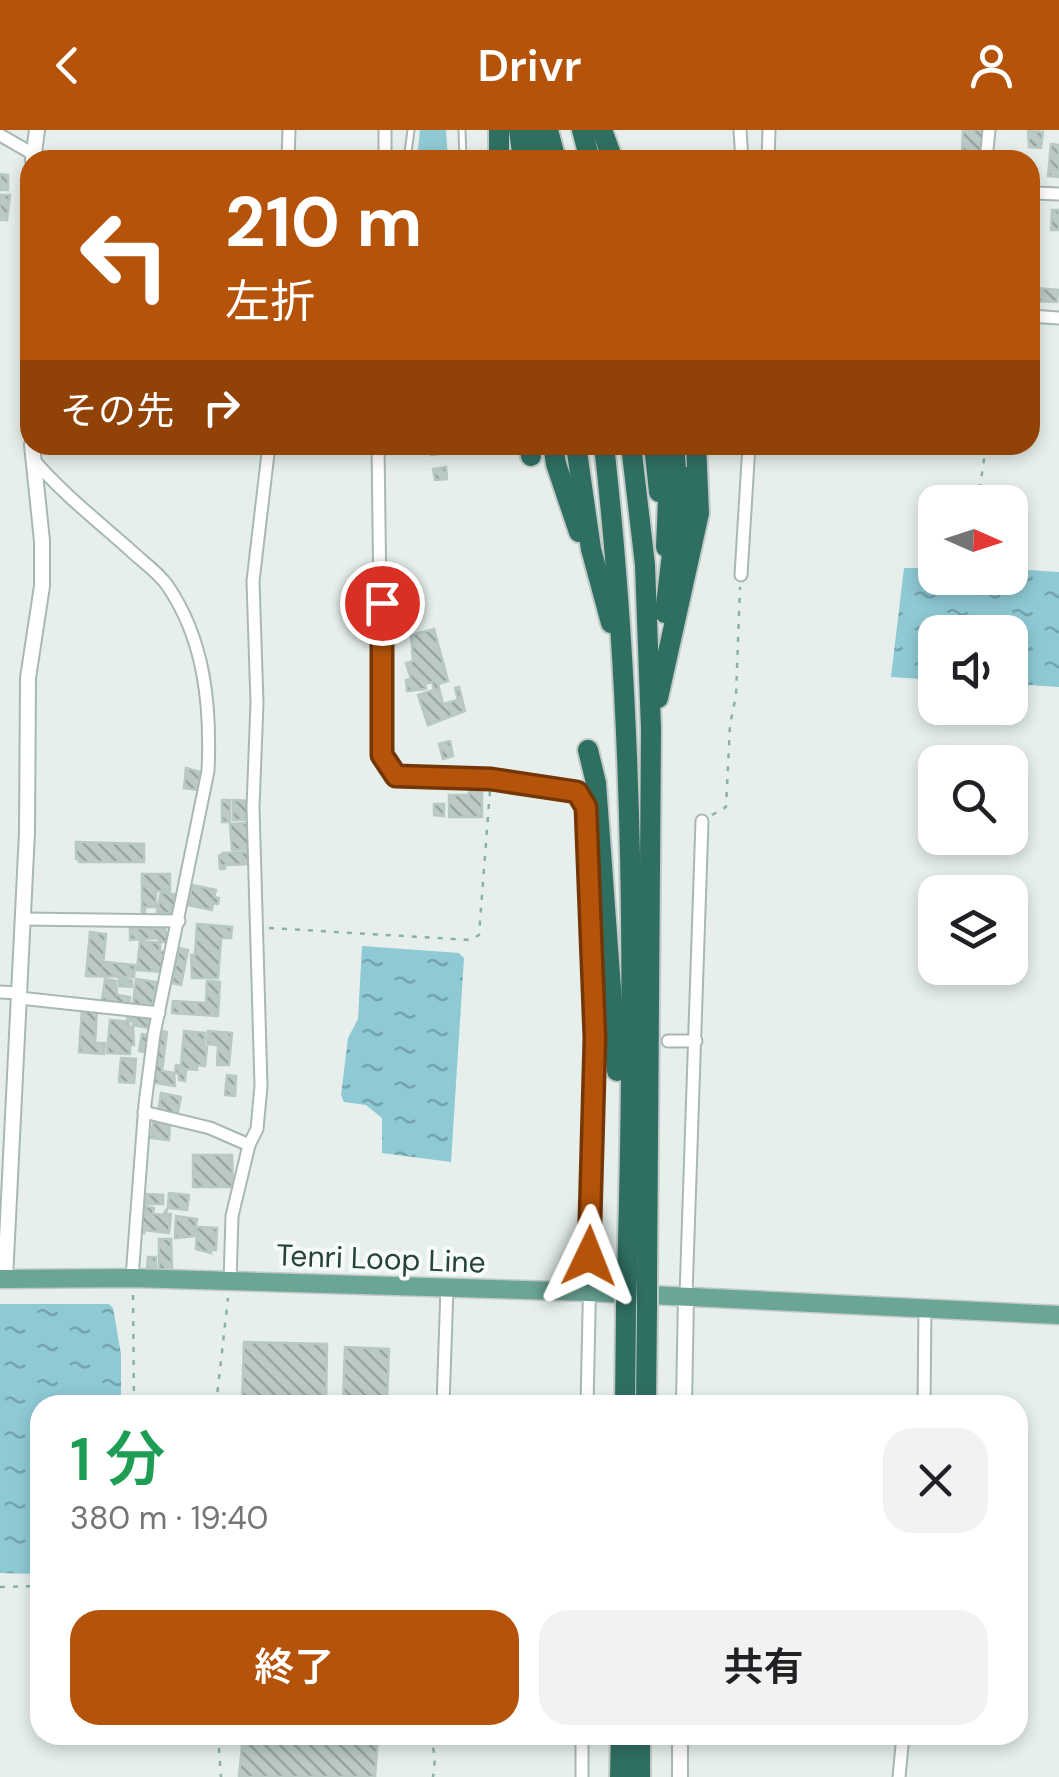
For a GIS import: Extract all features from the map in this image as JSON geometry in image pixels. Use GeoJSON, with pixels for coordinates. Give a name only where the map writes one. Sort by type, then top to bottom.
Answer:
{"type":"FeatureCollection","features":[{"type":"Feature","properties":{"kind":"highway"},"geometry":{"type":"LineString","coordinates":[[555,455],[582,544],[607,606]]}},
{"type":"Feature","properties":{"kind":"highway"},"geometry":{"type":"LineString","coordinates":[[568,455],[582,544]]}},
{"type":"Feature","properties":{"kind":"highway"},"geometry":{"type":"LineString","coordinates":[[577,455],[591,549],[623,683]]}},
{"type":"Feature","properties":{"kind":"highway"},"geometry":{"type":"LineString","coordinates":[[587,455],[623,683]]}},
{"type":"Feature","properties":{"kind":"highway"},"geometry":{"type":"LineString","coordinates":[[596,455],[623,683]]}},
{"type":"Feature","properties":{"kind":"highway"},"geometry":{"type":"LineString","coordinates":[[605,455],[616,554],[623,683],[630,867],[629,1206],[637,1278]]}},
{"type":"Feature","properties":{"kind":"highway"},"geometry":{"type":"LineString","coordinates":[[632,455],[645,565],[651,729]]}},
{"type":"Feature","properties":{"kind":"highway"},"geometry":{"type":"LineString","coordinates":[[627,1395],[637,1278],[655,542],[646,455]]}},
{"type":"Feature","properties":{"kind":"highway"},"geometry":{"type":"LineString","coordinates":[[651,729],[662,526],[655,455]]}},
{"type":"Feature","properties":{"kind":"highway"},"geometry":{"type":"LineString","coordinates":[[651,729],[670,488],[666,455]]}},
{"type":"Feature","properties":{"kind":"highway"},"geometry":{"type":"LineString","coordinates":[[651,729],[679,490],[675,455]]}},
{"type":"Feature","properties":{"kind":"highway"},"geometry":{"type":"LineString","coordinates":[[651,729],[687,486],[685,455]]}},
{"type":"Feature","properties":{"kind":"highway"},"geometry":{"type":"LineString","coordinates":[[651,729],[698,513],[696,455]]}},
{"type":"Feature","properties":{"kind":"highway"},"geometry":{"type":"LineString","coordinates":[[588,750],[596,784],[618,1077],[619,1186],[629,1206]]}},
{"type":"Feature","properties":{"kind":"highway"},"geometry":{"type":"LineString","coordinates":[[636,1307],[645,1395]]}},
{"type":"Feature","properties":{"kind":"highway"},"geometry":{"type":"LineString","coordinates":[[620,1777],[621,1745]]}},
{"type":"Feature","properties":{"kind":"highway"},"geometry":{"type":"LineString","coordinates":[[640,1745],[640,1777]]}},
{"type":"Feature","properties":{"kind":"main road","name":"Tenri Loop Line"},"geometry":{"type":"LineString","coordinates":[[2,1279],[132,1278],[588,1292],[1059,1314]]}},
{"type":"Feature","properties":{"kind":"street"},"geometry":{"type":"LineString","coordinates":[[0,134],[23,150]]}},
{"type":"Feature","properties":{"kind":"street"},"geometry":{"type":"LineString","coordinates":[[2,1279],[28,832],[26,712],[42,586],[42,541],[32,455]]}},
{"type":"Feature","properties":{"kind":"street"},"geometry":{"type":"LineString","coordinates":[[34,455],[50,480],[166,583],[188,625],[202,664],[210,726],[208,770],[159,1013],[144,1112],[132,1278]]}},
{"type":"Feature","properties":{"kind":"street"},"geometry":{"type":"LineString","coordinates":[[230,1282],[232,1216],[249,1145],[257,1129],[260,1086],[253,807],[257,704],[253,581],[268,455]]}},
{"type":"Feature","properties":{"kind":"street"},"geometry":{"type":"LineString","coordinates":[[378,455],[382,755],[396,776],[491,779],[577,792],[586,807],[599,1038],[586,1395]]}},
{"type":"Feature","properties":{"kind":"street"},"geometry":{"type":"LineString","coordinates":[[740,575],[748,455]]}},
{"type":"Feature","properties":{"kind":"street"},"geometry":{"type":"LineString","coordinates":[[684,1395],[702,821]]}},
{"type":"Feature","properties":{"kind":"street"},"geometry":{"type":"LineString","coordinates":[[23,918],[178,922]]}},
{"type":"Feature","properties":{"kind":"street"},"geometry":{"type":"LineString","coordinates":[[0,992],[159,1013]]}},
{"type":"Feature","properties":{"kind":"street"},"geometry":{"type":"LineString","coordinates":[[668,1041],[696,1041]]}},
{"type":"Feature","properties":{"kind":"street"},"geometry":{"type":"LineString","coordinates":[[144,1112],[210,1128],[249,1145]]}},
{"type":"Feature","properties":{"kind":"street"},"geometry":{"type":"LineString","coordinates":[[443,1395],[448,1288]]}},
{"type":"Feature","properties":{"kind":"street"},"geometry":{"type":"LineString","coordinates":[[924,1395],[925,1307]]}},
{"type":"Feature","properties":{"kind":"street"},"geometry":{"type":"LineString","coordinates":[[582,1745],[582,1777]]}},
{"type":"Feature","properties":{"kind":"street"},"geometry":{"type":"LineString","coordinates":[[680,1745],[680,1777]]}},
{"type":"Feature","properties":{"kind":"street"},"geometry":{"type":"LineString","coordinates":[[899,1777],[902,1745]]}},
{"type":"Feature","properties":{"kind":"path"},"geometry":{"type":"LineString","coordinates":[[980,485],[985,455]]}},
{"type":"Feature","properties":{"kind":"path"},"geometry":{"type":"LineString","coordinates":[[702,821],[726,807],[730,725],[736,694],[740,575]]}},
{"type":"Feature","properties":{"kind":"path"},"geometry":{"type":"LineString","coordinates":[[258,928],[470,940],[479,935],[491,779]]}},
{"type":"Feature","properties":{"kind":"path"},"geometry":{"type":"LineString","coordinates":[[132,1278],[134,1395]]}},
{"type":"Feature","properties":{"kind":"path"},"geometry":{"type":"LineString","coordinates":[[217,1395],[230,1282]]}},
{"type":"Feature","properties":{"kind":"path"},"geometry":{"type":"LineString","coordinates":[[0,1586],[30,1586]]}},
{"type":"Feature","properties":{"kind":"path"},"geometry":{"type":"LineString","coordinates":[[218,1745],[220,1777]]}},
{"type":"Feature","properties":{"kind":"path"},"geometry":{"type":"LineString","coordinates":[[433,1745],[433,1777]]}},
{"type":"Feature","properties":{"kind":"water"},"geometry":{"type":"Polygon","coordinates":[[[420,130],[446,130],[447,150],[418,150],[420,130]]]}},
{"type":"Feature","properties":{"kind":"water"},"geometry":{"type":"Polygon","coordinates":[[[904,568],[918,568],[918,595],[1028,595],[1028,570],[1059,572],[1059,687],[1028,685],[1028,615],[918,615],[918,679],[891,677],[904,568]]]}},
{"type":"Feature","properties":{"kind":"water"},"geometry":{"type":"Polygon","coordinates":[[[362,946],[459,953],[464,958],[451,1162],[382,1153],[382,1118],[366,1105],[344,1102],[341,1095],[348,1038],[358,1019],[362,946]]]}},
{"type":"Feature","properties":{"kind":"water"},"geometry":{"type":"Polygon","coordinates":[[[0,1304],[109,1304],[121,1354],[121,1395],[30,1395],[30,1574],[0,1573],[0,1304]]]}},
{"type":"Feature","properties":{"kind":"building"},"geometry":{"type":"Polygon","coordinates":[[[963,130],[983,130],[981,150],[962,150],[963,130]]]}},
{"type":"Feature","properties":{"kind":"building"},"geometry":{"type":"Polygon","coordinates":[[[1028,131],[1043,132],[1041,148],[1029,147],[1028,131]]]}},
{"type":"Feature","properties":{"kind":"building"},"geometry":{"type":"Polygon","coordinates":[[[1051,144],[1059,145],[1059,177],[1048,176],[1051,144]]]}},
{"type":"Feature","properties":{"kind":"building"},"geometry":{"type":"Polygon","coordinates":[[[0,174],[8,175],[8,190],[0,190],[0,174]]]}},
{"type":"Feature","properties":{"kind":"building"},"geometry":{"type":"Polygon","coordinates":[[[0,195],[10,195],[7,220],[0,220],[0,195]]]}},
{"type":"Feature","properties":{"kind":"building"},"geometry":{"type":"Polygon","coordinates":[[[1052,210],[1059,210],[1059,230],[1051,230],[1052,210]]]}},
{"type":"Feature","properties":{"kind":"building"},"geometry":{"type":"Polygon","coordinates":[[[1040,288],[1058,290],[1057,302],[1040,301],[1040,288]]]}},
{"type":"Feature","properties":{"kind":"building"},"geometry":{"type":"Polygon","coordinates":[[[446,467],[447,479],[435,480],[433,469],[446,467]]]}},
{"type":"Feature","properties":{"kind":"building"},"geometry":{"type":"Polygon","coordinates":[[[434,629],[448,681],[438,684],[443,704],[458,700],[455,688],[459,687],[465,711],[428,725],[418,695],[434,690],[432,682],[425,684],[426,689],[407,691],[406,680],[411,679],[406,663],[413,661],[411,635],[434,629]]]}},
{"type":"Feature","properties":{"kind":"building"},"geometry":{"type":"Polygon","coordinates":[[[450,741],[453,756],[443,759],[439,744],[450,741]]]}},
{"type":"Feature","properties":{"kind":"building"},"geometry":{"type":"Polygon","coordinates":[[[186,768],[200,772],[198,790],[184,788],[186,768]]]}},
{"type":"Feature","properties":{"kind":"building"},"geometry":{"type":"Polygon","coordinates":[[[469,791],[482,791],[482,817],[449,817],[449,795],[469,795],[469,791]]]}},
{"type":"Feature","properties":{"kind":"building"},"geometry":{"type":"Polygon","coordinates":[[[222,800],[230,800],[230,822],[222,822],[222,800]]]}},
{"type":"Feature","properties":{"kind":"building"},"geometry":{"type":"Polygon","coordinates":[[[233,800],[251,801],[250,820],[233,820],[233,800]]]}},
{"type":"Feature","properties":{"kind":"building"},"geometry":{"type":"Polygon","coordinates":[[[434,804],[444,804],[444,816],[434,815],[434,804]]]}},
{"type":"Feature","properties":{"kind":"building"},"geometry":{"type":"Polygon","coordinates":[[[247,823],[249,849],[232,850],[230,824],[247,823]]]}},
{"type":"Feature","properties":{"kind":"building"},"geometry":{"type":"Polygon","coordinates":[[[76,842],[144,844],[144,862],[79,862],[76,842]]]}},
{"type":"Feature","properties":{"kind":"building"},"geometry":{"type":"Polygon","coordinates":[[[251,852],[251,864],[225,865],[225,869],[220,869],[219,856],[223,853],[251,852]]]}},
{"type":"Feature","properties":{"kind":"building"},"geometry":{"type":"Polygon","coordinates":[[[142,874],[170,874],[170,891],[156,891],[156,907],[145,907],[145,915],[142,915],[142,874]]]}},
{"type":"Feature","properties":{"kind":"building"},"geometry":{"type":"Polygon","coordinates":[[[192,885],[216,890],[218,904],[213,903],[212,910],[188,905],[192,885]]]}},
{"type":"Feature","properties":{"kind":"building"},"geometry":{"type":"Polygon","coordinates":[[[161,892],[178,895],[174,914],[157,912],[161,892]]]}},
{"type":"Feature","properties":{"kind":"building"},"geometry":{"type":"Polygon","coordinates":[[[197,924],[232,927],[231,938],[221,938],[218,978],[192,978],[191,955],[195,955],[197,924]]]}},
{"type":"Feature","properties":{"kind":"building"},"geometry":{"type":"Polygon","coordinates":[[[130,928],[165,929],[171,933],[171,942],[159,942],[159,938],[130,940],[130,928]]]}},
{"type":"Feature","properties":{"kind":"building"},"geometry":{"type":"Polygon","coordinates":[[[90,932],[106,934],[103,965],[135,965],[134,977],[86,976],[90,932]]]}},
{"type":"Feature","properties":{"kind":"building"},"geometry":{"type":"Polygon","coordinates":[[[140,941],[160,943],[160,951],[167,952],[165,972],[137,970],[140,941]]]}},
{"type":"Feature","properties":{"kind":"building"},"geometry":{"type":"Polygon","coordinates":[[[179,948],[188,950],[181,985],[172,983],[179,948]]]}},
{"type":"Feature","properties":{"kind":"building"},"geometry":{"type":"Polygon","coordinates":[[[105,979],[116,981],[117,995],[130,997],[129,1004],[102,1001],[105,979]]]}},
{"type":"Feature","properties":{"kind":"building"},"geometry":{"type":"Polygon","coordinates":[[[119,979],[132,980],[132,987],[119,986],[119,979]]]}},
{"type":"Feature","properties":{"kind":"building"},"geometry":{"type":"Polygon","coordinates":[[[136,979],[156,982],[152,1007],[133,1005],[136,979]]]}},
{"type":"Feature","properties":{"kind":"building"},"geometry":{"type":"Polygon","coordinates":[[[207,981],[220,982],[218,1016],[172,1013],[173,1001],[206,1003],[207,981]]]}},
{"type":"Feature","properties":{"kind":"building"},"geometry":{"type":"Polygon","coordinates":[[[82,1009],[97,1010],[95,1043],[105,1043],[104,1054],[79,1052],[82,1009]]]}},
{"type":"Feature","properties":{"kind":"building"},"geometry":{"type":"Polygon","coordinates":[[[128,1015],[150,1017],[148,1028],[133,1025],[133,1021],[127,1020],[128,1015]]]}},
{"type":"Feature","properties":{"kind":"building"},"geometry":{"type":"Polygon","coordinates":[[[110,1020],[129,1022],[129,1027],[133,1027],[130,1054],[107,1053],[110,1020]]]}},
{"type":"Feature","properties":{"kind":"building"},"geometry":{"type":"Polygon","coordinates":[[[157,1030],[167,1032],[162,1071],[174,1073],[175,1086],[150,1082],[157,1030]]]}},
{"type":"Feature","properties":{"kind":"building"},"geometry":{"type":"Polygon","coordinates":[[[184,1031],[205,1033],[207,1047],[205,1066],[186,1069],[185,1081],[175,1073],[176,1065],[181,1066],[184,1031]]]}},
{"type":"Feature","properties":{"kind":"building"},"geometry":{"type":"Polygon","coordinates":[[[208,1031],[232,1033],[229,1065],[217,1065],[218,1045],[207,1044],[208,1031]]]}},
{"type":"Feature","properties":{"kind":"building"},"geometry":{"type":"Polygon","coordinates":[[[142,1034],[148,1035],[145,1052],[139,1051],[142,1034]]]}},
{"type":"Feature","properties":{"kind":"building"},"geometry":{"type":"Polygon","coordinates":[[[121,1058],[136,1059],[134,1083],[119,1082],[121,1058]]]}},
{"type":"Feature","properties":{"kind":"building"},"geometry":{"type":"Polygon","coordinates":[[[227,1075],[236,1076],[235,1096],[225,1095],[227,1075]]]}},
{"type":"Feature","properties":{"kind":"building"},"geometry":{"type":"Polygon","coordinates":[[[161,1093],[181,1097],[177,1116],[158,1113],[161,1093]]]}},
{"type":"Feature","properties":{"kind":"building"},"geometry":{"type":"Polygon","coordinates":[[[153,1122],[170,1124],[169,1140],[151,1138],[153,1122]]]}},
{"type":"Feature","properties":{"kind":"building"},"geometry":{"type":"Polygon","coordinates":[[[193,1155],[232,1155],[233,1187],[193,1187],[193,1155]]]}},
{"type":"Feature","properties":{"kind":"building"},"geometry":{"type":"Polygon","coordinates":[[[169,1193],[189,1195],[187,1210],[168,1208],[169,1193]]]}},
{"type":"Feature","properties":{"kind":"building"},"geometry":{"type":"Polygon","coordinates":[[[145,1194],[163,1195],[163,1204],[145,1204],[145,1194]]]}},
{"type":"Feature","properties":{"kind":"building"},"geometry":{"type":"Polygon","coordinates":[[[143,1206],[154,1208],[153,1214],[163,1215],[167,1209],[166,1214],[171,1214],[169,1233],[138,1233],[143,1206]]]}},
{"type":"Feature","properties":{"kind":"building"},"geometry":{"type":"Polygon","coordinates":[[[176,1216],[197,1219],[194,1236],[175,1238],[176,1216]]]}},
{"type":"Feature","properties":{"kind":"building"},"geometry":{"type":"Polygon","coordinates":[[[197,1227],[217,1228],[216,1250],[211,1253],[196,1249],[197,1227]]]}},
{"type":"Feature","properties":{"kind":"building"},"geometry":{"type":"Polygon","coordinates":[[[159,1239],[171,1239],[172,1269],[159,1270],[159,1239]]]}},
{"type":"Feature","properties":{"kind":"building"},"geometry":{"type":"Polygon","coordinates":[[[148,1257],[156,1257],[156,1270],[147,1269],[148,1257]]]}},
{"type":"Feature","properties":{"kind":"building"},"geometry":{"type":"Polygon","coordinates":[[[244,1342],[327,1344],[326,1395],[242,1395],[244,1342]]]}},
{"type":"Feature","properties":{"kind":"building"},"geometry":{"type":"Polygon","coordinates":[[[345,1347],[389,1349],[387,1395],[343,1395],[345,1347]]]}},
{"type":"Feature","properties":{"kind":"building"},"geometry":{"type":"Polygon","coordinates":[[[242,1745],[377,1745],[375,1777],[239,1777],[242,1745]]]}},
{"type":"Feature","properties":{"kind":"route"},"geometry":{"type":"LineString","coordinates":[[382,603],[382,755],[396,776],[540,785],[577,792],[586,807],[595,1038],[589,1256]]}}]}
